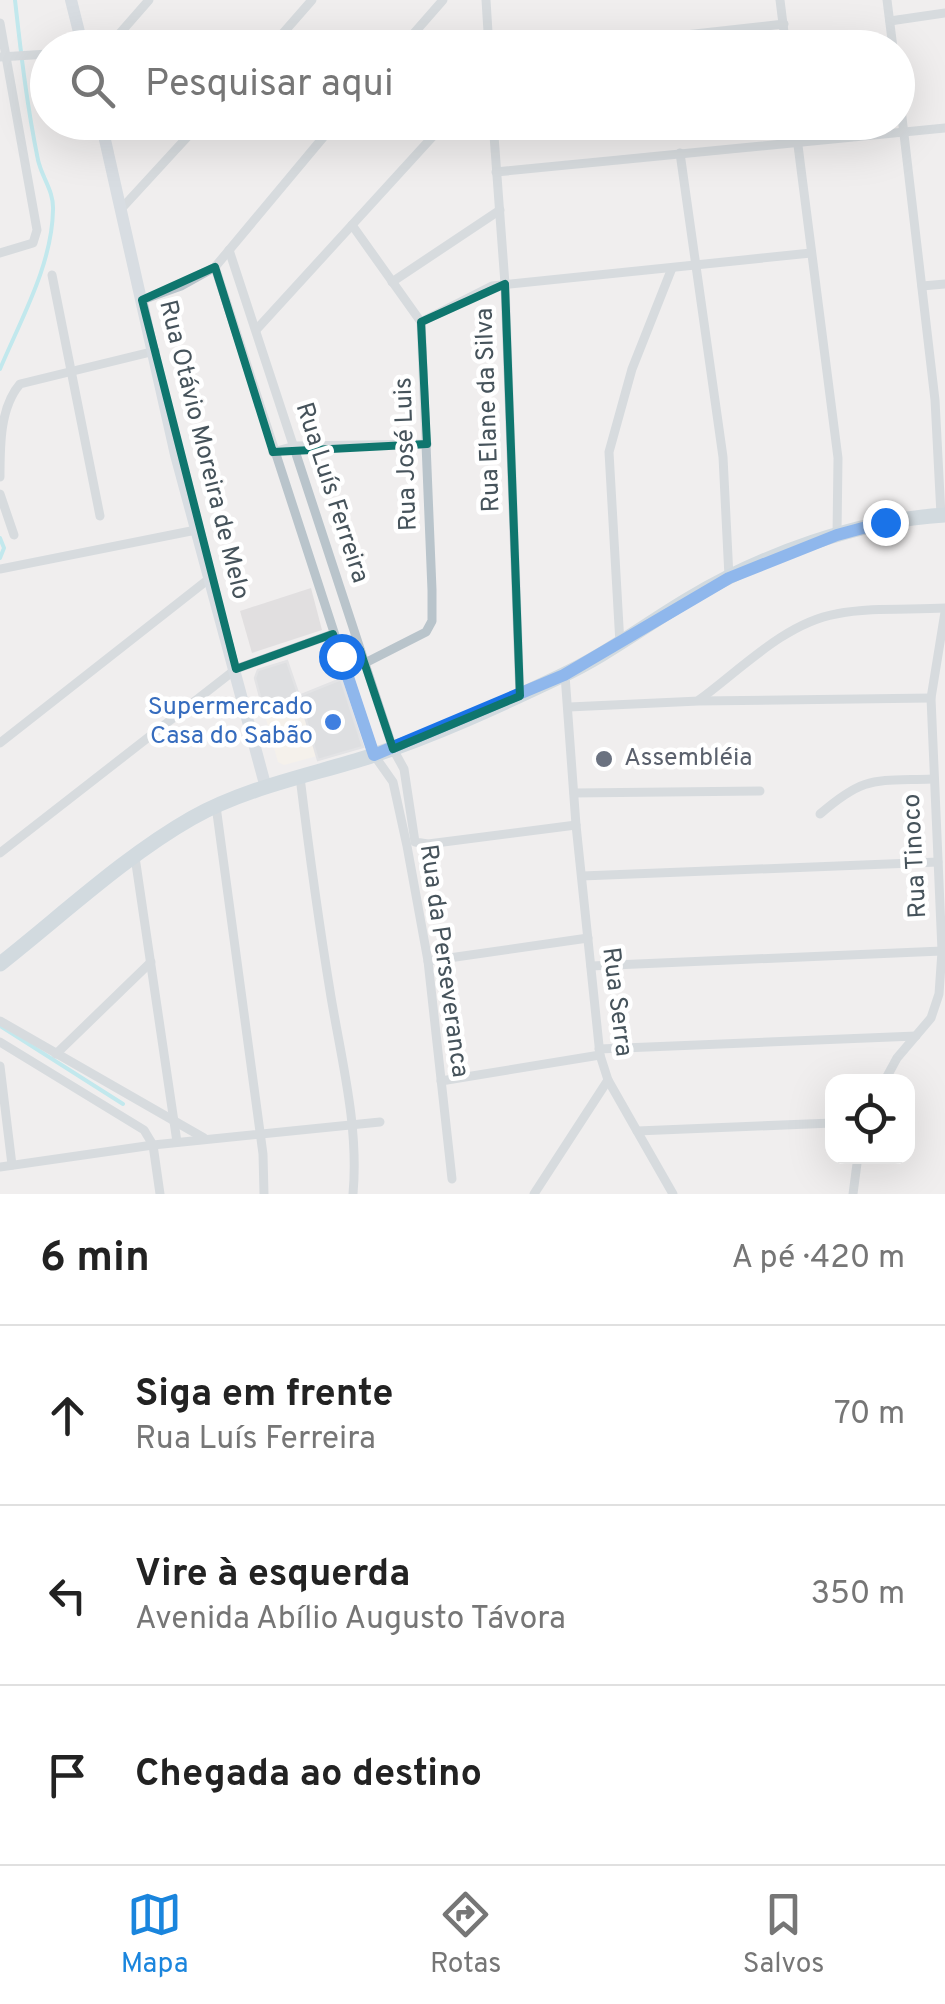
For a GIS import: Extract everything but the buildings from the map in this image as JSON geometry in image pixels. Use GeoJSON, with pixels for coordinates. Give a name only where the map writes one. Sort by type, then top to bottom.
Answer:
{"type":"FeatureCollection","features":[{"type":"Feature","properties":{"kind":"main road"},"geometry":{"type":"LineString","coordinates":[[0,964],[136,857],[179,826],[216,806],[392,749],[520,696],[620,645],[664,614],[729,578],[837,535],[895,520],[943,515]]}},
{"type":"Feature","properties":{"kind":"street"},"geometry":{"type":"LineString","coordinates":[[72,0],[79,30]]}},
{"type":"Feature","properties":{"kind":"street"},"geometry":{"type":"LineString","coordinates":[[122,30],[149,0]]}},
{"type":"Feature","properties":{"kind":"street"},"geometry":{"type":"LineString","coordinates":[[285,30],[312,0]]}},
{"type":"Feature","properties":{"kind":"street"},"geometry":{"type":"LineString","coordinates":[[417,30],[443,0]]}},
{"type":"Feature","properties":{"kind":"street"},"geometry":{"type":"LineString","coordinates":[[486,0],[488,30]]}},
{"type":"Feature","properties":{"kind":"street"},"geometry":{"type":"LineString","coordinates":[[780,0],[784,30]]}},
{"type":"Feature","properties":{"kind":"street"},"geometry":{"type":"LineString","coordinates":[[887,0],[891,30]]}},
{"type":"Feature","properties":{"kind":"street"},"geometry":{"type":"LineString","coordinates":[[890,21],[945,13]]}},
{"type":"Feature","properties":{"kind":"street"},"geometry":{"type":"LineString","coordinates":[[0,22],[37,230],[33,243],[27,247],[0,253]]}},
{"type":"Feature","properties":{"kind":"street"},"geometry":{"type":"LineString","coordinates":[[730,30],[784,24]]}},
{"type":"Feature","properties":{"kind":"street"},"geometry":{"type":"LineString","coordinates":[[915,131],[945,128]]}},
{"type":"Feature","properties":{"kind":"street","name":"Rua Otávio Moreira de Melo"},"geometry":{"type":"LineString","coordinates":[[106,140],[176,455],[266,788]]}},
{"type":"Feature","properties":{"kind":"street"},"geometry":{"type":"LineString","coordinates":[[122,208],[184,140]]}},
{"type":"Feature","properties":{"kind":"street"},"geometry":{"type":"LineString","coordinates":[[142,300],[181,286],[215,267],[321,140]]}},
{"type":"Feature","properties":{"kind":"street"},"geometry":{"type":"LineString","coordinates":[[258,330],[430,140]]}},
{"type":"Feature","properties":{"kind":"street","name":"Rua Elane da Silva"},"geometry":{"type":"LineString","coordinates":[[494,140],[505,284],[520,696]]}},
{"type":"Feature","properties":{"kind":"street"},"geometry":{"type":"LineString","coordinates":[[496,172],[819,140]]}},
{"type":"Feature","properties":{"kind":"street"},"geometry":{"type":"LineString","coordinates":[[905,140],[940,399],[943,515]]}},
{"type":"Feature","properties":{"kind":"street"},"geometry":{"type":"LineString","coordinates":[[798,142],[838,458],[837,535]]}},
{"type":"Feature","properties":{"kind":"street"},"geometry":{"type":"LineString","coordinates":[[680,153],[723,457],[729,578]]}},
{"type":"Feature","properties":{"kind":"street"},"geometry":{"type":"LineString","coordinates":[[392,282],[500,210]]}},
{"type":"Feature","properties":{"kind":"street"},"geometry":{"type":"LineString","coordinates":[[352,225],[421,322],[480,289],[505,284],[812,254]]}},
{"type":"Feature","properties":{"kind":"street","name":"Rua Luís Ferreira"},"geometry":{"type":"LineString","coordinates":[[229,250],[392,749],[404,769],[414,839],[418,844],[428,844],[576,825]]}},
{"type":"Feature","properties":{"kind":"street","name":"Rua Luís Ferreira"},"geometry":{"type":"LineString","coordinates":[[215,267],[374,755]]}},
{"type":"Feature","properties":{"kind":"street"},"geometry":{"type":"LineString","coordinates":[[620,645],[609,452],[632,369],[672,268]]}},
{"type":"Feature","properties":{"kind":"street"},"geometry":{"type":"LineString","coordinates":[[52,275],[100,516]]}},
{"type":"Feature","properties":{"kind":"street"},"geometry":{"type":"LineString","coordinates":[[922,286],[945,284]]}},
{"type":"Feature","properties":{"kind":"street","name":"Rua José Luis"},"geometry":{"type":"LineString","coordinates":[[365,663],[416,639],[430,627],[432,590],[421,322]]}},
{"type":"Feature","properties":{"kind":"street"},"geometry":{"type":"LineString","coordinates":[[0,477],[3,410],[20,384],[154,351]]}},
{"type":"Feature","properties":{"kind":"street"},"geometry":{"type":"LineString","coordinates":[[273,452],[295,446],[427,444]]}},
{"type":"Feature","properties":{"kind":"street"},"geometry":{"type":"LineString","coordinates":[[0,494],[14,535]]}},
{"type":"Feature","properties":{"kind":"street"},"geometry":{"type":"LineString","coordinates":[[0,580],[3,569],[196,530]]}},
{"type":"Feature","properties":{"kind":"street"},"geometry":{"type":"LineString","coordinates":[[0,743],[210,578]]}},
{"type":"Feature","properties":{"kind":"street"},"geometry":{"type":"LineString","coordinates":[[699,700],[810,622],[845,612],[945,610]]}},
{"type":"Feature","properties":{"kind":"street","name":"Rua Tinoco"},"geometry":{"type":"LineString","coordinates":[[888,1074],[935,1009],[942,951],[931,698],[945,610]]}},
{"type":"Feature","properties":{"kind":"street"},"geometry":{"type":"LineString","coordinates":[[0,853],[236,669],[333,634]]}},
{"type":"Feature","properties":{"kind":"street"},"geometry":{"type":"LineString","coordinates":[[341,656],[360,650]]}},
{"type":"Feature","properties":{"kind":"street","name":"Rua Serra"},"geometry":{"type":"LineString","coordinates":[[564,675],[599,1052],[608,1080],[672,1194]]}},
{"type":"Feature","properties":{"kind":"street"},"geometry":{"type":"LineString","coordinates":[[568,707],[699,700],[931,698]]}},
{"type":"Feature","properties":{"kind":"street","name":"Rua da Perseveranca"},"geometry":{"type":"LineString","coordinates":[[374,755],[394,782],[428,961],[452,1179]]}},
{"type":"Feature","properties":{"kind":"street"},"geometry":{"type":"LineString","coordinates":[[300,777],[320,931],[353,1126],[353,1194]]}},
{"type":"Feature","properties":{"kind":"street"},"geometry":{"type":"LineString","coordinates":[[820,814],[847,791],[865,782],[932,779]]}},
{"type":"Feature","properties":{"kind":"street"},"geometry":{"type":"LineString","coordinates":[[574,792],[760,791]]}},
{"type":"Feature","properties":{"kind":"street"},"geometry":{"type":"LineString","coordinates":[[216,806],[264,1194]]}},
{"type":"Feature","properties":{"kind":"street"},"geometry":{"type":"LineString","coordinates":[[136,857],[177,1142]]}},
{"type":"Feature","properties":{"kind":"street"},"geometry":{"type":"LineString","coordinates":[[582,876],[938,862]]}},
{"type":"Feature","properties":{"kind":"street"},"geometry":{"type":"LineString","coordinates":[[428,961],[588,938]]}},
{"type":"Feature","properties":{"kind":"street"},"geometry":{"type":"LineString","coordinates":[[591,966],[942,951]]}},
{"type":"Feature","properties":{"kind":"street"},"geometry":{"type":"LineString","coordinates":[[56,1054],[151,962]]}},
{"type":"Feature","properties":{"kind":"street"},"geometry":{"type":"LineString","coordinates":[[0,1021],[206,1140]]}},
{"type":"Feature","properties":{"kind":"street"},"geometry":{"type":"LineString","coordinates":[[441,1081],[599,1052],[916,1036]]}},
{"type":"Feature","properties":{"kind":"street"},"geometry":{"type":"LineString","coordinates":[[0,1042],[140,1126],[152,1145],[160,1194]]}},
{"type":"Feature","properties":{"kind":"street"},"geometry":{"type":"LineString","coordinates":[[0,1066],[12,1165]]}},
{"type":"Feature","properties":{"kind":"street"},"geometry":{"type":"LineString","coordinates":[[534,1194],[608,1080]]}},
{"type":"Feature","properties":{"kind":"street"},"geometry":{"type":"LineString","coordinates":[[0,1167],[177,1142],[380,1122]]}},
{"type":"Feature","properties":{"kind":"street"},"geometry":{"type":"LineString","coordinates":[[638,1131],[825,1123]]}},
{"type":"Feature","properties":{"kind":"street"},"geometry":{"type":"LineString","coordinates":[[854,1194],[857,1164]]}},
{"type":"Feature","properties":{"kind":"highlighted area"},"geometry":{"type":"Polygon","coordinates":[[[215,267],[273,452],[427,444],[421,322],[505,284],[520,696],[393,749],[360,650],[341,656],[333,634],[236,669],[142,300],[215,267]]]}},
{"type":"Feature","properties":{"kind":"shaded area"},"geometry":{"type":"Polygon","coordinates":[[[311,588],[322,630],[252,653],[240,611],[311,588]]]}},
{"type":"Feature","properties":{"kind":"shaded area"},"geometry":{"type":"Polygon","coordinates":[[[299,696],[317,756],[284,765],[278,762],[263,708],[299,696]]]}},
{"type":"Feature","properties":{"kind":"waterway"},"geometry":{"type":"LineString","coordinates":[[15,0],[30,113]]}},
{"type":"Feature","properties":{"kind":"waterway"},"geometry":{"type":"LineString","coordinates":[[0,369],[41,271],[51,231],[52,197],[34,140]]}},
{"type":"Feature","properties":{"kind":"waterway"},"geometry":{"type":"LineString","coordinates":[[0,538],[4,548],[0,558]]}},
{"type":"Feature","properties":{"kind":"waterway"},"geometry":{"type":"LineString","coordinates":[[0,1026],[123,1104]]}},
{"type":"Feature","properties":{"kind":"place","name":"Supermercado Casa do Sabão"},"geometry":{"type":"Point","coordinates":[333,722]}},
{"type":"Feature","properties":{"kind":"place","name":"Assembléia"},"geometry":{"type":"Point","coordinates":[604,759]}},
{"type":"Feature","properties":{"kind":"route"},"geometry":{"type":"LineString","coordinates":[[341,656],[374,755],[564,675],[729,578],[837,535],[885,522]]}}]}
